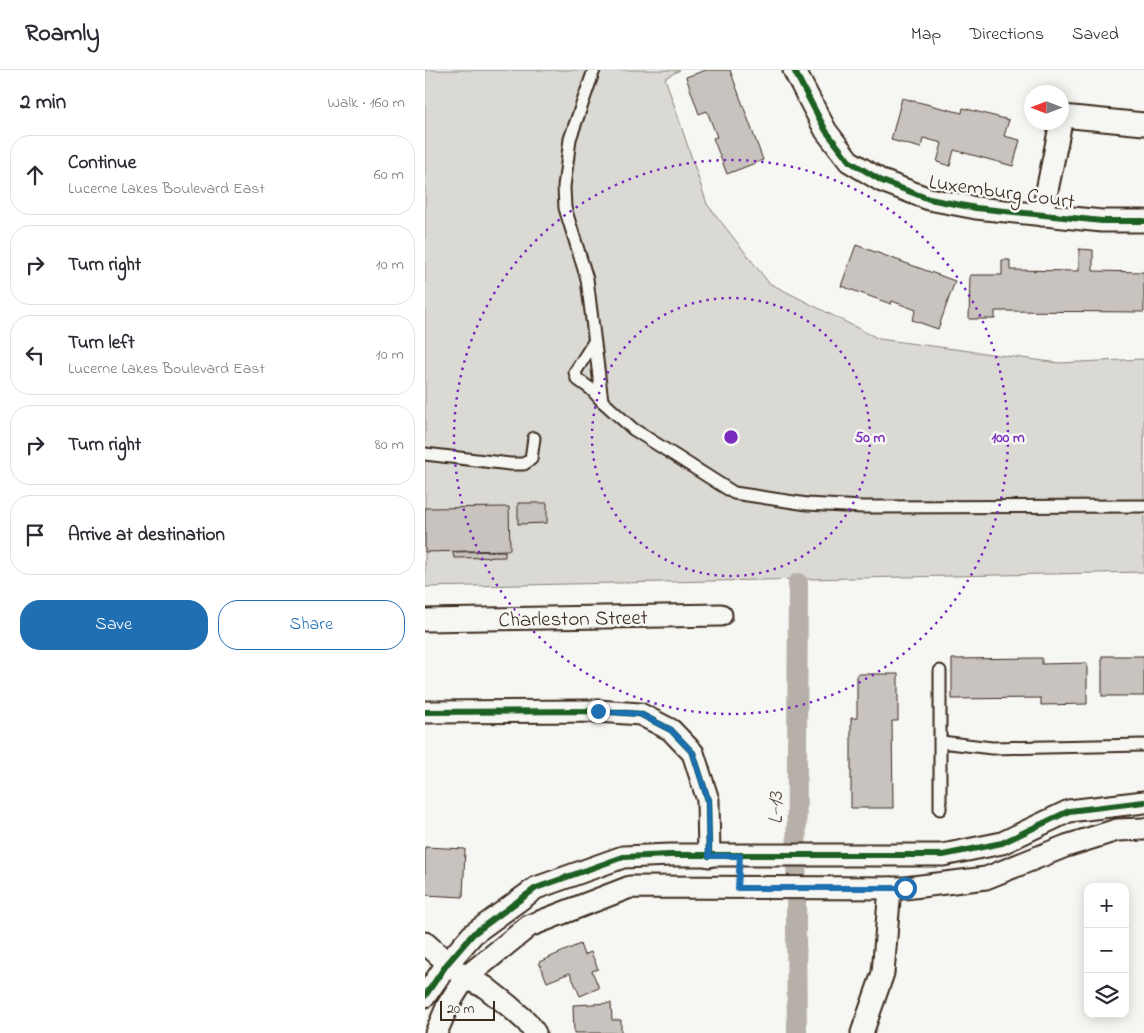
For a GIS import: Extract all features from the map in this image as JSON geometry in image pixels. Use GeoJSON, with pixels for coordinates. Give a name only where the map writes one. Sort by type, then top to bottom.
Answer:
{"type":"FeatureCollection","features":[{"type":"Feature","properties":{"kind":"street","name":"Luxemburg Court"},"geometry":{"type":"LineString","coordinates":[[794,70],[826,131],[849,161],[882,181],[929,200],[976,208],[1102,221],[1144,221]]}},
{"type":"Feature","properties":{"kind":"street"},"geometry":{"type":"LineString","coordinates":[[1069,117],[1144,124]]}},
{"type":"Feature","properties":{"kind":"street","name":"Luxemburg Court"},"geometry":{"type":"LineString","coordinates":[[1042,215],[1059,130]]}},
{"type":"Feature","properties":{"kind":"street","name":"Charleston Street"},"geometry":{"type":"LineString","coordinates":[[425,620],[721,615]]}},
{"type":"Feature","properties":{"kind":"street"},"geometry":{"type":"LineString","coordinates":[[425,712],[598,711],[640,714],[671,730],[693,753],[708,800],[709,856]]}},
{"type":"Feature","properties":{"kind":"street"},"geometry":{"type":"LineString","coordinates":[[425,996],[447,964],[473,934],[536,888],[623,858],[670,855],[943,855],[1002,843],[1069,811],[1144,802]]}},
{"type":"Feature","properties":{"kind":"street"},"geometry":{"type":"LineString","coordinates":[[436,1033],[448,1005],[465,978],[529,926],[630,887],[905,888],[986,878],[1066,846],[1117,830],[1144,828]]}},
{"type":"Feature","properties":{"kind":"street"},"geometry":{"type":"LineString","coordinates":[[747,888],[748,856]]}},
{"type":"Feature","properties":{"kind":"street"},"geometry":{"type":"LineString","coordinates":[[862,1033],[883,973],[890,888]]}},
{"type":"Feature","properties":{"kind":"street"},"geometry":{"type":"LineString","coordinates":[[425,943],[465,978],[485,987],[527,1022],[535,1033]]}},
{"type":"Feature","properties":{"kind":"lane"},"geometry":{"type":"LineString","coordinates":[[594,70],[570,139],[564,187],[565,208],[587,279],[601,401]]}},
{"type":"Feature","properties":{"kind":"lane"},"geometry":{"type":"LineString","coordinates":[[595,342],[577,370],[577,379],[591,389],[601,401],[633,429],[734,493],[807,504],[863,507],[1144,506]]}},
{"type":"Feature","properties":{"kind":"lane"},"geometry":{"type":"LineString","coordinates":[[425,454],[525,464],[531,460],[534,438]]}},
{"type":"Feature","properties":{"kind":"lane"},"geometry":{"type":"LineString","coordinates":[[940,671],[940,809]]}},
{"type":"Feature","properties":{"kind":"lane"},"geometry":{"type":"LineString","coordinates":[[941,742],[992,748],[1144,746]]}},
{"type":"Feature","properties":{"kind":"shaded area"},"geometry":{"type":"Polygon","coordinates":[[[425,70],[680,70],[665,78],[707,204],[769,283],[879,339],[1059,363],[1144,359],[1144,572],[425,587],[425,70]]]}},
{"type":"Feature","properties":{"kind":"building"},"geometry":{"type":"Polygon","coordinates":[[[706,70],[730,70],[763,160],[727,174],[713,138],[717,137],[707,111],[699,114],[686,77],[706,70]]]}},
{"type":"Feature","properties":{"kind":"building"},"geometry":{"type":"Polygon","coordinates":[[[902,98],[962,113],[963,108],[1009,120],[1004,136],[1020,140],[1013,166],[954,150],[950,166],[937,162],[942,143],[923,138],[921,148],[891,140],[902,98]]]}},
{"type":"Feature","properties":{"kind":"building"},"geometry":{"type":"Polygon","coordinates":[[[856,245],[955,281],[938,329],[912,320],[916,310],[892,301],[891,304],[841,286],[856,245]]]}},
{"type":"Feature","properties":{"kind":"building"},"geometry":{"type":"Polygon","coordinates":[[[1079,249],[1093,250],[1093,271],[1144,272],[1144,312],[995,311],[995,319],[969,319],[970,275],[1002,275],[1002,260],[1010,260],[1010,270],[1079,271],[1079,249]]]}},
{"type":"Feature","properties":{"kind":"building"},"geometry":{"type":"Polygon","coordinates":[[[518,503],[547,503],[547,523],[518,524],[518,503]]]}},
{"type":"Feature","properties":{"kind":"building"},"geometry":{"type":"Polygon","coordinates":[[[509,507],[510,550],[425,552],[425,508],[509,507]]]}},
{"type":"Feature","properties":{"kind":"building"},"geometry":{"type":"Polygon","coordinates":[[[505,551],[505,557],[454,558],[453,552],[505,551]]]}},
{"type":"Feature","properties":{"kind":"building"},"geometry":{"type":"Polygon","coordinates":[[[1102,656],[1144,656],[1144,696],[1102,696],[1102,656]]]}},
{"type":"Feature","properties":{"kind":"building"},"geometry":{"type":"Polygon","coordinates":[[[1042,658],[1042,664],[1087,663],[1087,704],[1041,705],[1041,698],[952,699],[952,659],[1042,658]]]}},
{"type":"Feature","properties":{"kind":"building"},"geometry":{"type":"Polygon","coordinates":[[[857,674],[898,674],[898,721],[892,721],[893,808],[851,808],[851,718],[857,718],[857,674]]]}},
{"type":"Feature","properties":{"kind":"building"},"geometry":{"type":"Polygon","coordinates":[[[425,847],[465,849],[463,897],[425,895],[425,847]]]}},
{"type":"Feature","properties":{"kind":"building"},"geometry":{"type":"Polygon","coordinates":[[[580,944],[584,955],[591,952],[598,969],[592,971],[599,988],[580,996],[570,973],[547,982],[539,962],[580,944]]]}},
{"type":"Feature","properties":{"kind":"building"},"geometry":{"type":"Polygon","coordinates":[[[611,1003],[612,1020],[621,1020],[621,1033],[574,1033],[573,1005],[611,1003]]]}},
{"type":"Feature","properties":{"kind":"waterway","name":"L-13"},"geometry":{"type":"LineString","coordinates":[[797,1033],[798,583]]}},
{"type":"Feature","properties":{"kind":"cycle path"},"geometry":{"type":"LineString","coordinates":[[794,70],[826,131],[849,161],[882,181],[929,199],[976,208],[1102,221],[1144,221]]}},
{"type":"Feature","properties":{"kind":"cycle path"},"geometry":{"type":"LineString","coordinates":[[425,712],[598,711],[640,714],[671,730],[693,753],[708,800],[709,856]]}},
{"type":"Feature","properties":{"kind":"cycle path"},"geometry":{"type":"LineString","coordinates":[[425,996],[447,964],[473,934],[536,888],[623,857],[670,855],[943,855],[1002,843],[1069,811],[1144,802]]}},
{"type":"Feature","properties":{"kind":"route"},"geometry":{"type":"LineString","coordinates":[[598,711],[640,714],[671,730],[693,753],[708,800],[709,856],[740,856],[738,888],[905,888]]}}]}
